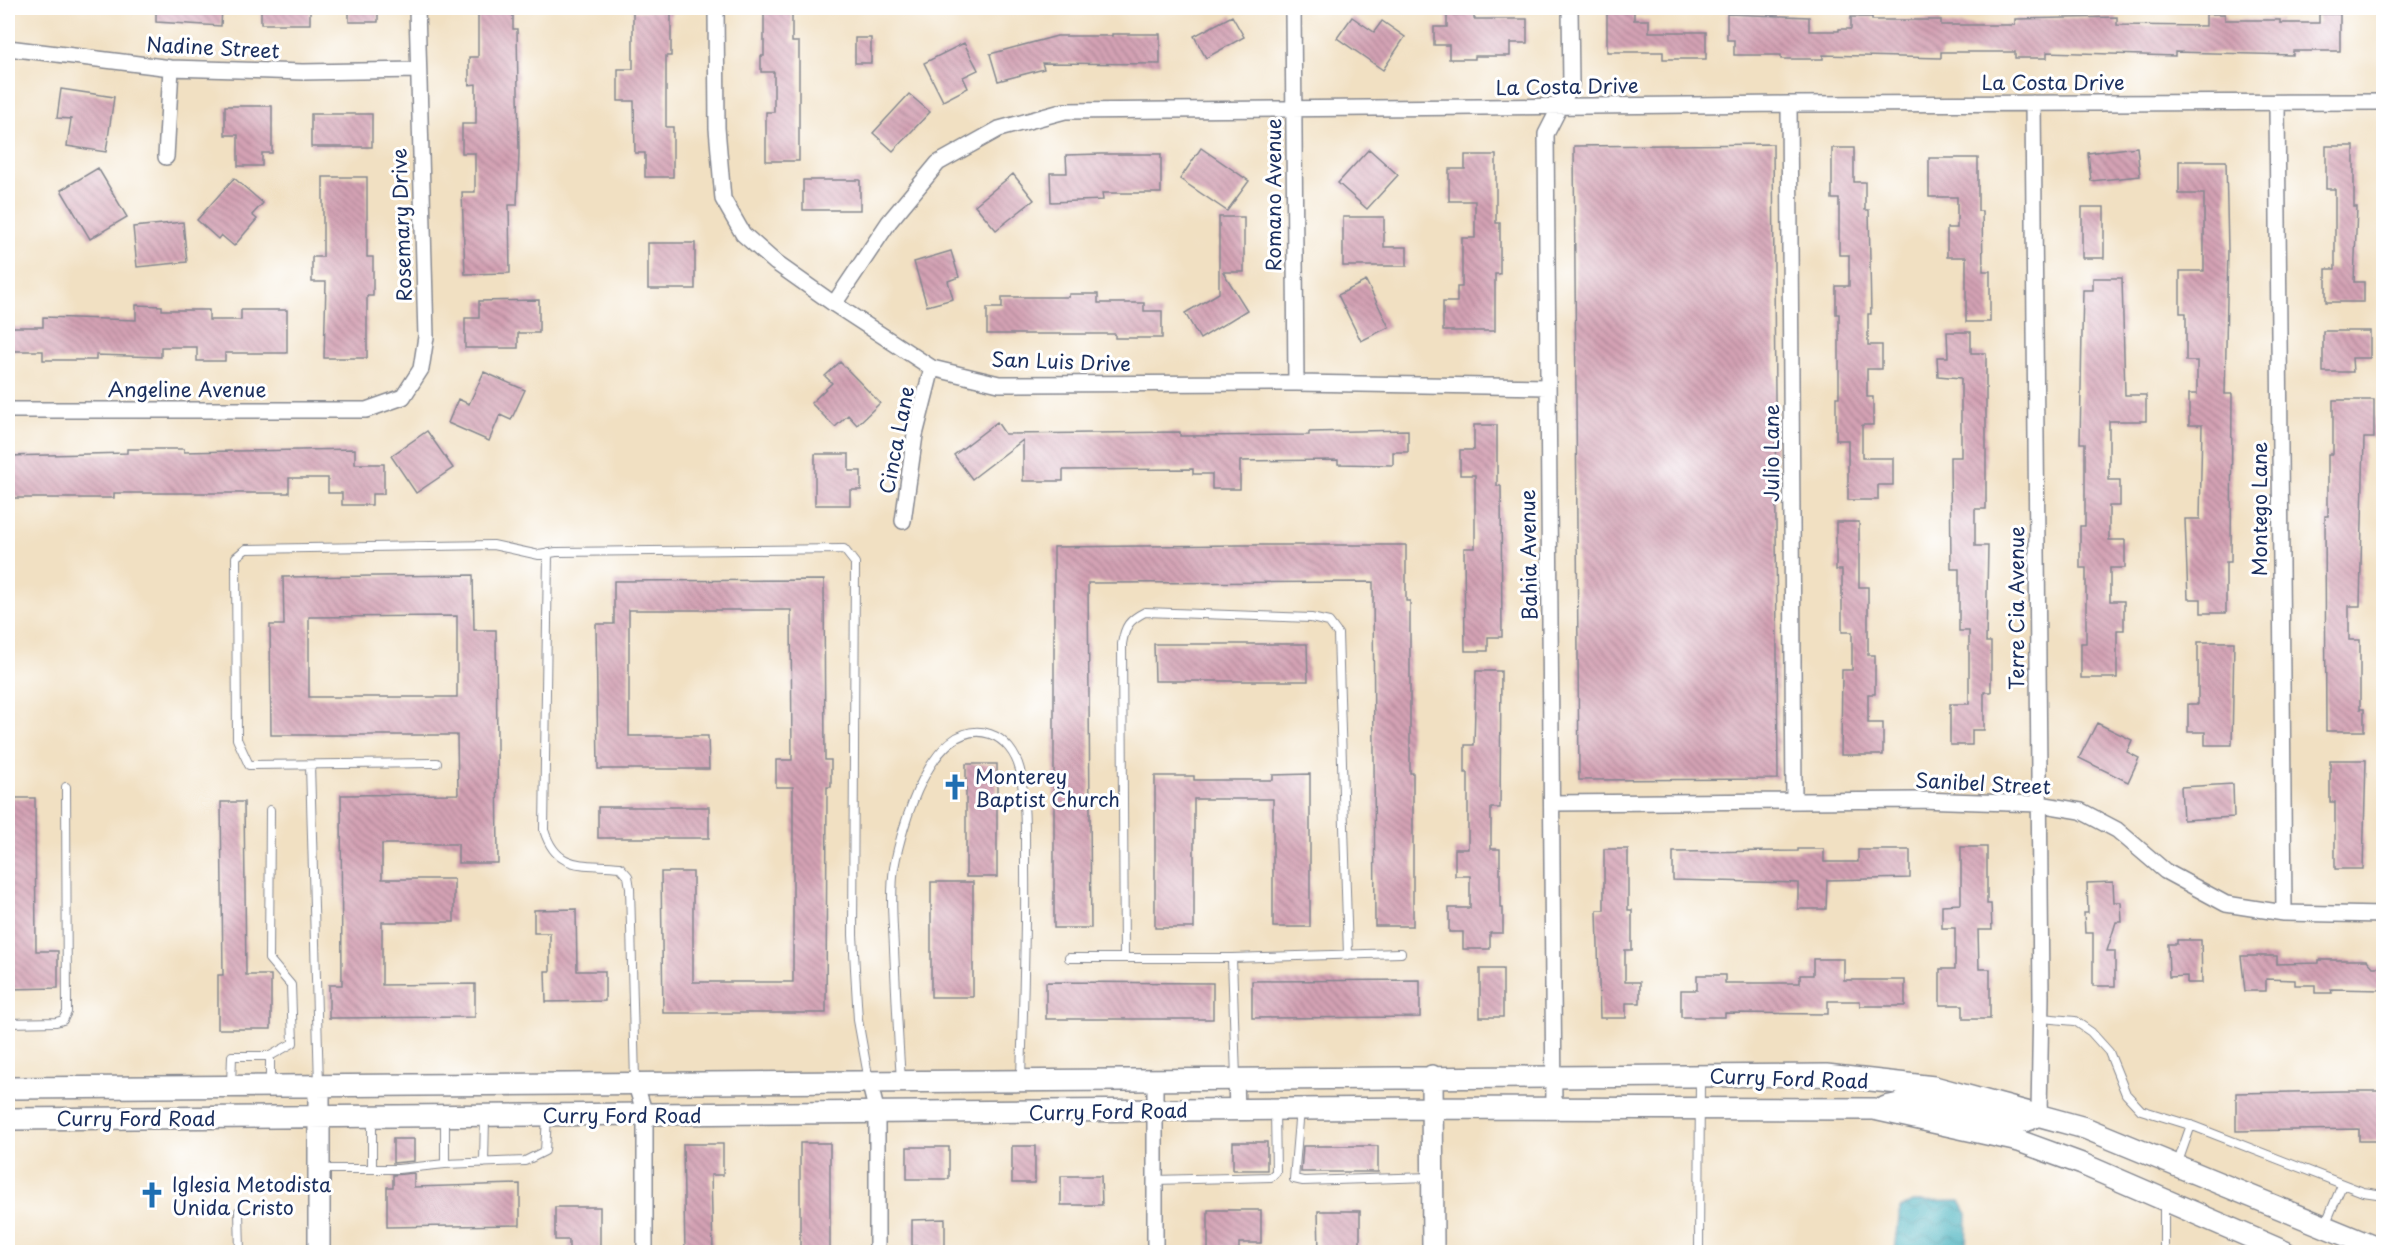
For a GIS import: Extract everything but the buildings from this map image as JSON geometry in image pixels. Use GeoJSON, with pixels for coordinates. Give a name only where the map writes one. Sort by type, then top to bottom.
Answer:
{"type":"FeatureCollection","features":[{"type":"Feature","properties":{"kind":"main road","name":"Curry Ford Road"},"geometry":{"type":"LineString","coordinates":[[8,1088],[1432,1076],[1826,1075],[1934,1087],[2085,1128],[2384,1251]]}},
{"type":"Feature","properties":{"kind":"main road"},"geometry":{"type":"LineString","coordinates":[[1432,1076],[1433,1252]]}},
{"type":"Feature","properties":{"kind":"main road"},"geometry":{"type":"LineString","coordinates":[[319,1085],[319,1252]]}},
{"type":"Feature","properties":{"kind":"main road"},"geometry":{"type":"LineString","coordinates":[[1874,1109],[1912,1102],[1998,1120],[2024,1123],[2039,1114]]}},
{"type":"Feature","properties":{"kind":"main road","name":"Curry Ford Road"},"geometry":{"type":"LineString","coordinates":[[8,1119],[1431,1108],[1874,1109],[2019,1141],[2082,1164],[2285,1252]]}},
{"type":"Feature","properties":{"kind":"street","name":"Rosemary Drive"},"geometry":{"type":"LineString","coordinates":[[366,410],[403,397],[421,369],[426,337],[417,8]]}},
{"type":"Feature","properties":{"kind":"street","name":"San Luis Drive"},"geometry":{"type":"LineString","coordinates":[[716,8],[717,128],[723,199],[743,234],[776,263],[932,368],[999,384],[1296,382],[1547,387]]}},
{"type":"Feature","properties":{"kind":"street","name":"Romano Avenue"},"geometry":{"type":"LineString","coordinates":[[1293,8],[1296,382]]}},
{"type":"Feature","properties":{"kind":"street","name":"Bahia Avenue"},"geometry":{"type":"LineString","coordinates":[[1554,1108],[1546,134],[1571,85],[1570,8]]}},
{"type":"Feature","properties":{"kind":"street","name":"Nadine Street"},"geometry":{"type":"LineString","coordinates":[[8,48],[171,68],[303,72],[418,70]]}},
{"type":"Feature","properties":{"kind":"street"},"geometry":{"type":"LineString","coordinates":[[166,157],[171,68]]}},
{"type":"Feature","properties":{"kind":"street","name":"La Costa Drive"},"geometry":{"type":"LineString","coordinates":[[834,304],[889,222],[938,163],[999,129],[1065,111],[1789,104],[2384,102]]}},
{"type":"Feature","properties":{"kind":"street","name":"Terre Cia Avenue"},"geometry":{"type":"LineString","coordinates":[[2033,103],[2041,1018],[2039,1114]]}},
{"type":"Feature","properties":{"kind":"street","name":"Julio Lane"},"geometry":{"type":"LineString","coordinates":[[1789,104],[1794,801]]}},
{"type":"Feature","properties":{"kind":"street","name":"Montego Lane"},"geometry":{"type":"LineString","coordinates":[[2277,104],[2284,913]]}},
{"type":"Feature","properties":{"kind":"street","name":"Cinca Lane"},"geometry":{"type":"LineString","coordinates":[[903,521],[915,435],[932,368]]}},
{"type":"Feature","properties":{"kind":"street","name":"Angeline Avenue"},"geometry":{"type":"LineString","coordinates":[[8,410],[366,410]]}},
{"type":"Feature","properties":{"kind":"street","name":"Sanibel Street"},"geometry":{"type":"LineString","coordinates":[[1552,803],[1920,800],[2039,804],[2081,811],[2099,820],[2117,830],[2165,871],[2226,904],[2284,913],[2384,915]]}},
{"type":"Feature","properties":{"kind":"street"},"geometry":{"type":"LineString","coordinates":[[1155,1078],[1155,1252]]}},
{"type":"Feature","properties":{"kind":"street"},"geometry":{"type":"LineString","coordinates":[[1236,1078],[1237,1110]]}},
{"type":"Feature","properties":{"kind":"street"},"geometry":{"type":"LineString","coordinates":[[869,1081],[877,1113],[877,1252]]}},
{"type":"Feature","properties":{"kind":"street"},"geometry":{"type":"LineString","coordinates":[[635,1082],[645,1114],[645,1252]]}},
{"type":"Feature","properties":{"kind":"lane"},"geometry":{"type":"LineString","coordinates":[[436,763],[249,765],[237,739],[236,557],[246,549],[481,545],[493,545],[539,555],[548,553],[844,549],[855,562],[853,935],[858,1020],[869,1081]]}},
{"type":"Feature","properties":{"kind":"lane"},"geometry":{"type":"LineString","coordinates":[[548,553],[544,830],[554,854],[568,862],[620,867],[628,876],[635,1082]]}},
{"type":"Feature","properties":{"kind":"lane"},"geometry":{"type":"LineString","coordinates":[[1124,958],[1122,644],[1125,626],[1145,612],[1311,618],[1329,622],[1338,634],[1348,955]]}},
{"type":"Feature","properties":{"kind":"lane"},"geometry":{"type":"LineString","coordinates":[[901,1080],[892,907],[894,871],[901,835],[917,790],[939,752],[957,738],[987,732],[1002,739],[1020,769],[1025,831],[1021,1080]]}},
{"type":"Feature","properties":{"kind":"lane"},"geometry":{"type":"LineString","coordinates":[[310,765],[319,1085]]}},
{"type":"Feature","properties":{"kind":"lane"},"geometry":{"type":"LineString","coordinates":[[8,1023],[57,1022],[63,1020],[67,1012],[66,787]]}},
{"type":"Feature","properties":{"kind":"lane"},"geometry":{"type":"LineString","coordinates":[[231,1086],[232,1056],[270,1056],[293,1043],[291,985],[269,959],[270,810]]}},
{"type":"Feature","properties":{"kind":"lane"},"geometry":{"type":"LineString","coordinates":[[1069,958],[1232,958],[1401,954]]}},
{"type":"Feature","properties":{"kind":"lane"},"geometry":{"type":"LineString","coordinates":[[1232,958],[1236,1078]]}},
{"type":"Feature","properties":{"kind":"lane"},"geometry":{"type":"LineString","coordinates":[[2041,1018],[2075,1021],[2091,1032],[2109,1052],[2126,1094],[2141,1110],[2191,1125],[2342,1185],[2363,1192],[2384,1195]]}},
{"type":"Feature","properties":{"kind":"lane"},"geometry":{"type":"LineString","coordinates":[[269,1086],[270,1056]]}},
{"type":"Feature","properties":{"kind":"lane"},"geometry":{"type":"LineString","coordinates":[[1699,1252],[1700,1076]]}},
{"type":"Feature","properties":{"kind":"lane"},"geometry":{"type":"LineString","coordinates":[[1300,1109],[1294,1179],[1303,1182],[1432,1177]]}},
{"type":"Feature","properties":{"kind":"lane"},"geometry":{"type":"LineString","coordinates":[[1155,1180],[1271,1177],[1276,1172],[1275,1110]]}},
{"type":"Feature","properties":{"kind":"lane"},"geometry":{"type":"LineString","coordinates":[[319,1169],[372,1169],[525,1161],[545,1151],[548,1115]]}},
{"type":"Feature","properties":{"kind":"lane"},"geometry":{"type":"LineString","coordinates":[[445,1116],[445,1164]]}},
{"type":"Feature","properties":{"kind":"lane"},"geometry":{"type":"LineString","coordinates":[[484,1163],[485,1116]]}},
{"type":"Feature","properties":{"kind":"lane"},"geometry":{"type":"LineString","coordinates":[[372,1117],[372,1169]]}},
{"type":"Feature","properties":{"kind":"lane"},"geometry":{"type":"LineString","coordinates":[[2176,1166],[2191,1125]]}},
{"type":"Feature","properties":{"kind":"lane"},"geometry":{"type":"LineString","coordinates":[[2324,1226],[2342,1185]]}},
{"type":"Feature","properties":{"kind":"lane"},"geometry":{"type":"LineString","coordinates":[[2164,1201],[2164,1252]]}},
{"type":"Feature","properties":{"kind":"lane"},"geometry":{"type":"LineString","coordinates":[[240,1210],[240,1252]]}},
{"type":"Feature","properties":{"kind":"water"},"geometry":{"type":"Polygon","coordinates":[[[1960,1201],[1967,1214],[1966,1252],[1895,1252],[1900,1209],[1912,1202],[1960,1201]]]}},
{"type":"Feature","properties":{"kind":"place","name":"Monterey Baptist Church"},"geometry":{"type":"Point","coordinates":[955,787]}},
{"type":"Feature","properties":{"kind":"place","name":"Iglesia Metodista Unida Cristo"},"geometry":{"type":"Point","coordinates":[152,1195]}}]}
